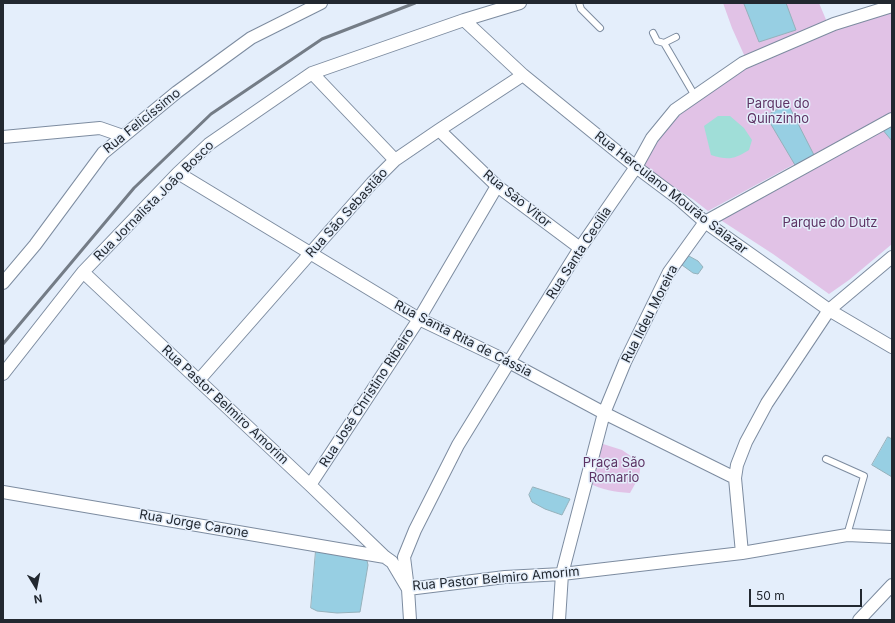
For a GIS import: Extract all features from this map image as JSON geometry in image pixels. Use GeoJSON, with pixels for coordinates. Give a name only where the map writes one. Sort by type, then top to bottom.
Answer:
{"type":"FeatureCollection","features":[{"type":"Feature","properties":{"kind":"street","name":"Rua Felicíssimo"},"geometry":{"type":"LineString","coordinates":[[3,283],[35,245],[103,153],[177,92],[252,38],[321,3]]}},
{"type":"Feature","properties":{"kind":"street","name":"Rua Jornalista João Bosco"},"geometry":{"type":"LineString","coordinates":[[3,374],[83,272],[178,173],[209,144],[312,73],[464,20],[520,3]]}},
{"type":"Feature","properties":{"kind":"street","name":"Rua Santa Cecília"},"geometry":{"type":"LineString","coordinates":[[410,620],[404,557],[415,530],[458,446],[580,248],[636,166],[652,138],[675,110],[743,63],[834,24],[892,5]]}},
{"type":"Feature","properties":{"kind":"street","name":"Rua Herculano Mourão Salazar"},"geometry":{"type":"LineString","coordinates":[[464,20],[523,75],[680,200],[705,222],[829,310],[892,347]]}},
{"type":"Feature","properties":{"kind":"street"},"geometry":{"type":"LineString","coordinates":[[312,73],[395,160]]}},
{"type":"Feature","properties":{"kind":"street","name":"Rua São Sebastião"},"geometry":{"type":"LineString","coordinates":[[198,380],[372,183],[395,160],[523,75]]}},
{"type":"Feature","properties":{"kind":"street","name":"Rua Ildeu Moreira"},"geometry":{"type":"LineString","coordinates":[[559,620],[562,574],[604,413],[625,362],[669,272],[705,222],[892,119]]}},
{"type":"Feature","properties":{"kind":"street"},"geometry":{"type":"LineString","coordinates":[[3,137],[100,128],[124,136]]}},
{"type":"Feature","properties":{"kind":"street","name":"Rua São Vitor"},"geometry":{"type":"LineString","coordinates":[[439,130],[497,186],[580,248]]}},
{"type":"Feature","properties":{"kind":"street","name":"Rua Santa Rita de Cássia"},"geometry":{"type":"LineString","coordinates":[[178,173],[419,319],[509,362],[604,413],[735,478]]}},
{"type":"Feature","properties":{"kind":"street","name":"Rua José Christino Ribeiro"},"geometry":{"type":"LineString","coordinates":[[310,485],[419,319],[497,186]]}},
{"type":"Feature","properties":{"kind":"street"},"geometry":{"type":"LineString","coordinates":[[742,553],[735,478],[739,459],[766,403],[829,310],[892,257]]}},
{"type":"Feature","properties":{"kind":"street","name":"Rua Pastor Belmiro Amorim"},"geometry":{"type":"LineString","coordinates":[[83,272],[310,485],[384,557],[392,562],[408,589],[505,577],[562,574],[742,553],[847,535],[892,537]]}},
{"type":"Feature","properties":{"kind":"street","name":"Rua Jorge Carone"},"geometry":{"type":"LineString","coordinates":[[3,492],[384,557]]}},
{"type":"Feature","properties":{"kind":"street"},"geometry":{"type":"LineString","coordinates":[[859,620],[892,585]]}},
{"type":"Feature","properties":{"kind":"lane"},"geometry":{"type":"LineString","coordinates":[[579,3],[581,9],[600,28]]}},
{"type":"Feature","properties":{"kind":"lane"},"geometry":{"type":"LineString","coordinates":[[653,33],[657,41],[664,43],[676,37]]}},
{"type":"Feature","properties":{"kind":"lane"},"geometry":{"type":"LineString","coordinates":[[664,43],[695,96]]}},
{"type":"Feature","properties":{"kind":"lane"},"geometry":{"type":"LineString","coordinates":[[826,459],[864,476],[847,535]]}},
{"type":"Feature","properties":{"kind":"green space"},"geometry":{"type":"Polygon","coordinates":[[[723,3],[819,3],[827,22],[745,57],[723,3]]]}},
{"type":"Feature","properties":{"kind":"green space","name":"Parque do Quinzinho"},"geometry":{"type":"Polygon","coordinates":[[[890,11],[892,16],[892,114],[708,211],[694,200],[641,166],[668,127],[681,114],[716,87],[755,62],[821,34],[890,11]]]}},
{"type":"Feature","properties":{"kind":"green space","name":"Parque do Dutz"},"geometry":{"type":"Polygon","coordinates":[[[892,125],[892,244],[849,280],[829,294],[773,254],[719,219],[892,125]]]}},
{"type":"Feature","properties":{"kind":"green space","name":"Praça São Romario"},"geometry":{"type":"Polygon","coordinates":[[[603,444],[622,450],[641,463],[639,477],[630,493],[609,490],[589,483],[603,444]]]}},
{"type":"Feature","properties":{"kind":"shaded area"},"geometry":{"type":"Polygon","coordinates":[[[718,116],[730,116],[744,128],[752,140],[749,150],[739,156],[730,158],[722,158],[711,155],[704,126],[718,116]]]}},
{"type":"Feature","properties":{"kind":"building"},"geometry":{"type":"Polygon","coordinates":[[[786,3],[796,30],[759,42],[744,4],[786,3]]]}},
{"type":"Feature","properties":{"kind":"building"},"geometry":{"type":"Polygon","coordinates":[[[788,104],[814,155],[795,165],[766,116],[788,104]]]}},
{"type":"Feature","properties":{"kind":"building"},"geometry":{"type":"Polygon","coordinates":[[[892,124],[892,141],[882,129],[892,124]]]}},
{"type":"Feature","properties":{"kind":"building"},"geometry":{"type":"Polygon","coordinates":[[[687,255],[698,261],[703,267],[698,274],[693,273],[682,265],[687,255]]]}},
{"type":"Feature","properties":{"kind":"building"},"geometry":{"type":"Polygon","coordinates":[[[888,437],[892,439],[892,477],[872,465],[888,437]]]}},
{"type":"Feature","properties":{"kind":"building"},"geometry":{"type":"Polygon","coordinates":[[[533,487],[570,499],[562,515],[545,509],[532,502],[529,495],[533,487]]]}},
{"type":"Feature","properties":{"kind":"building"},"geometry":{"type":"Polygon","coordinates":[[[316,550],[366,556],[368,565],[360,612],[337,613],[317,611],[311,608],[316,550]]]}},
{"type":"Feature","properties":{"kind":"railway"},"geometry":{"type":"LineString","coordinates":[[3,344],[134,188],[211,114],[322,39],[415,3]]}}]}
